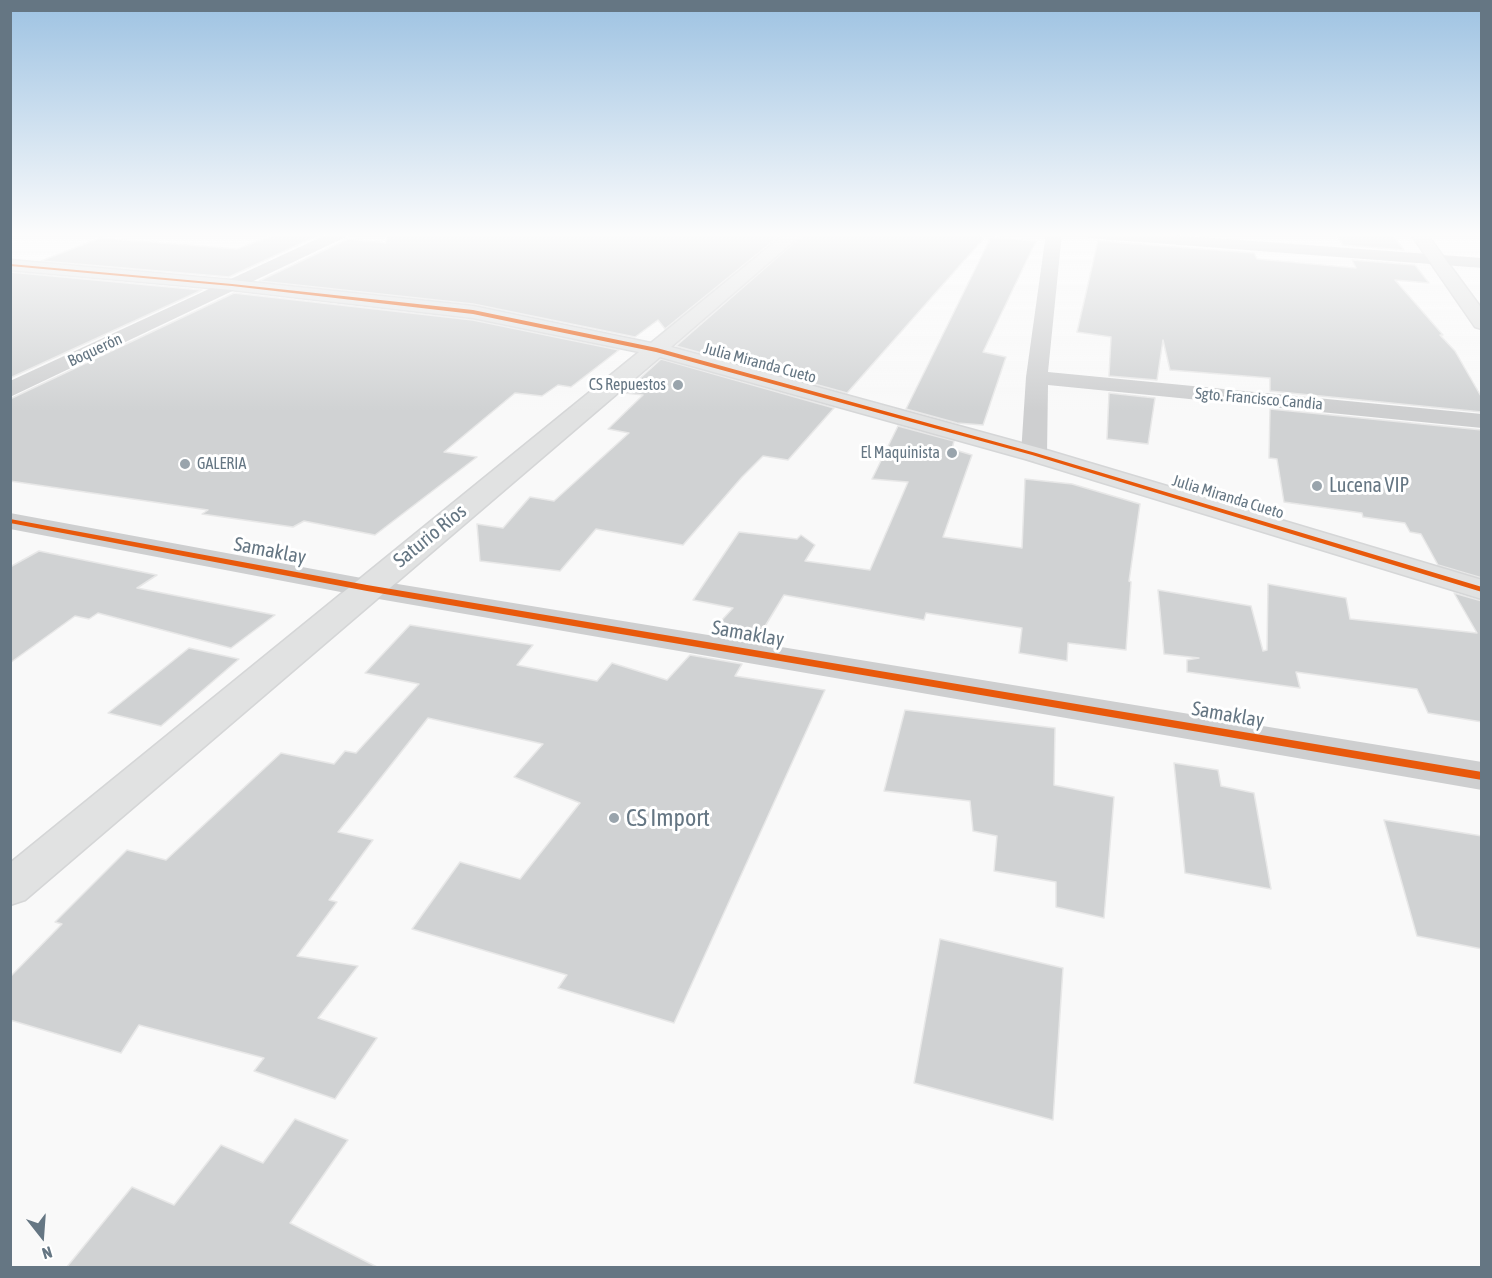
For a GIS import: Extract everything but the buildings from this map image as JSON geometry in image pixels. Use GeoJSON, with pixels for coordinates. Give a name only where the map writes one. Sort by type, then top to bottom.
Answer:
{"type":"FeatureCollection","features":[{"type":"Feature","properties":{"kind":"street","name":"Boquerón"},"geometry":{"type":"LineString","coordinates":[[10,390],[216,293]]}},
{"type":"Feature","properties":{"kind":"street","name":"Julia Miranda Cueto"},"geometry":{"type":"LineString","coordinates":[[300,293],[473,312],[657,350],[1034,454],[1482,590]]}},
{"type":"Feature","properties":{"kind":"street","name":"Saturio Ríos"},"geometry":{"type":"LineString","coordinates":[[10,888],[725,293]]}},
{"type":"Feature","properties":{"kind":"street"},"geometry":{"type":"LineString","coordinates":[[1034,454],[1038,377],[1047,293]]}},
{"type":"Feature","properties":{"kind":"street"},"geometry":{"type":"LineString","coordinates":[[1460,293],[1482,323]]}},
{"type":"Feature","properties":{"kind":"street","name":"Sgto. Francisco Candia"},"geometry":{"type":"LineString","coordinates":[[1038,377],[1482,421]]}},
{"type":"Feature","properties":{"kind":"street","name":"Samaklay"},"geometry":{"type":"LineString","coordinates":[[10,521],[368,588],[1482,776]]}},
{"type":"Feature","properties":{"kind":"cycle path"},"geometry":{"type":"LineString","coordinates":[[300,293],[473,312],[657,350],[1034,454],[1482,590]]}},
{"type":"Feature","properties":{"kind":"cycle path"},"geometry":{"type":"LineString","coordinates":[[10,521],[367,588],[1482,776]]}},
{"type":"Feature","properties":{"kind":"place","name":"CS Repuestos"},"geometry":{"type":"Point","coordinates":[678,385]}},
{"type":"Feature","properties":{"kind":"place","name":"El Maquinista"},"geometry":{"type":"Point","coordinates":[952,453]}},
{"type":"Feature","properties":{"kind":"place","name":"GALERIA"},"geometry":{"type":"Point","coordinates":[185,464]}},
{"type":"Feature","properties":{"kind":"place","name":"Lucena VIP"},"geometry":{"type":"Point","coordinates":[1317,486]}},
{"type":"Feature","properties":{"kind":"place","name":"CS Import"},"geometry":{"type":"Point","coordinates":[614,818]}}]}
